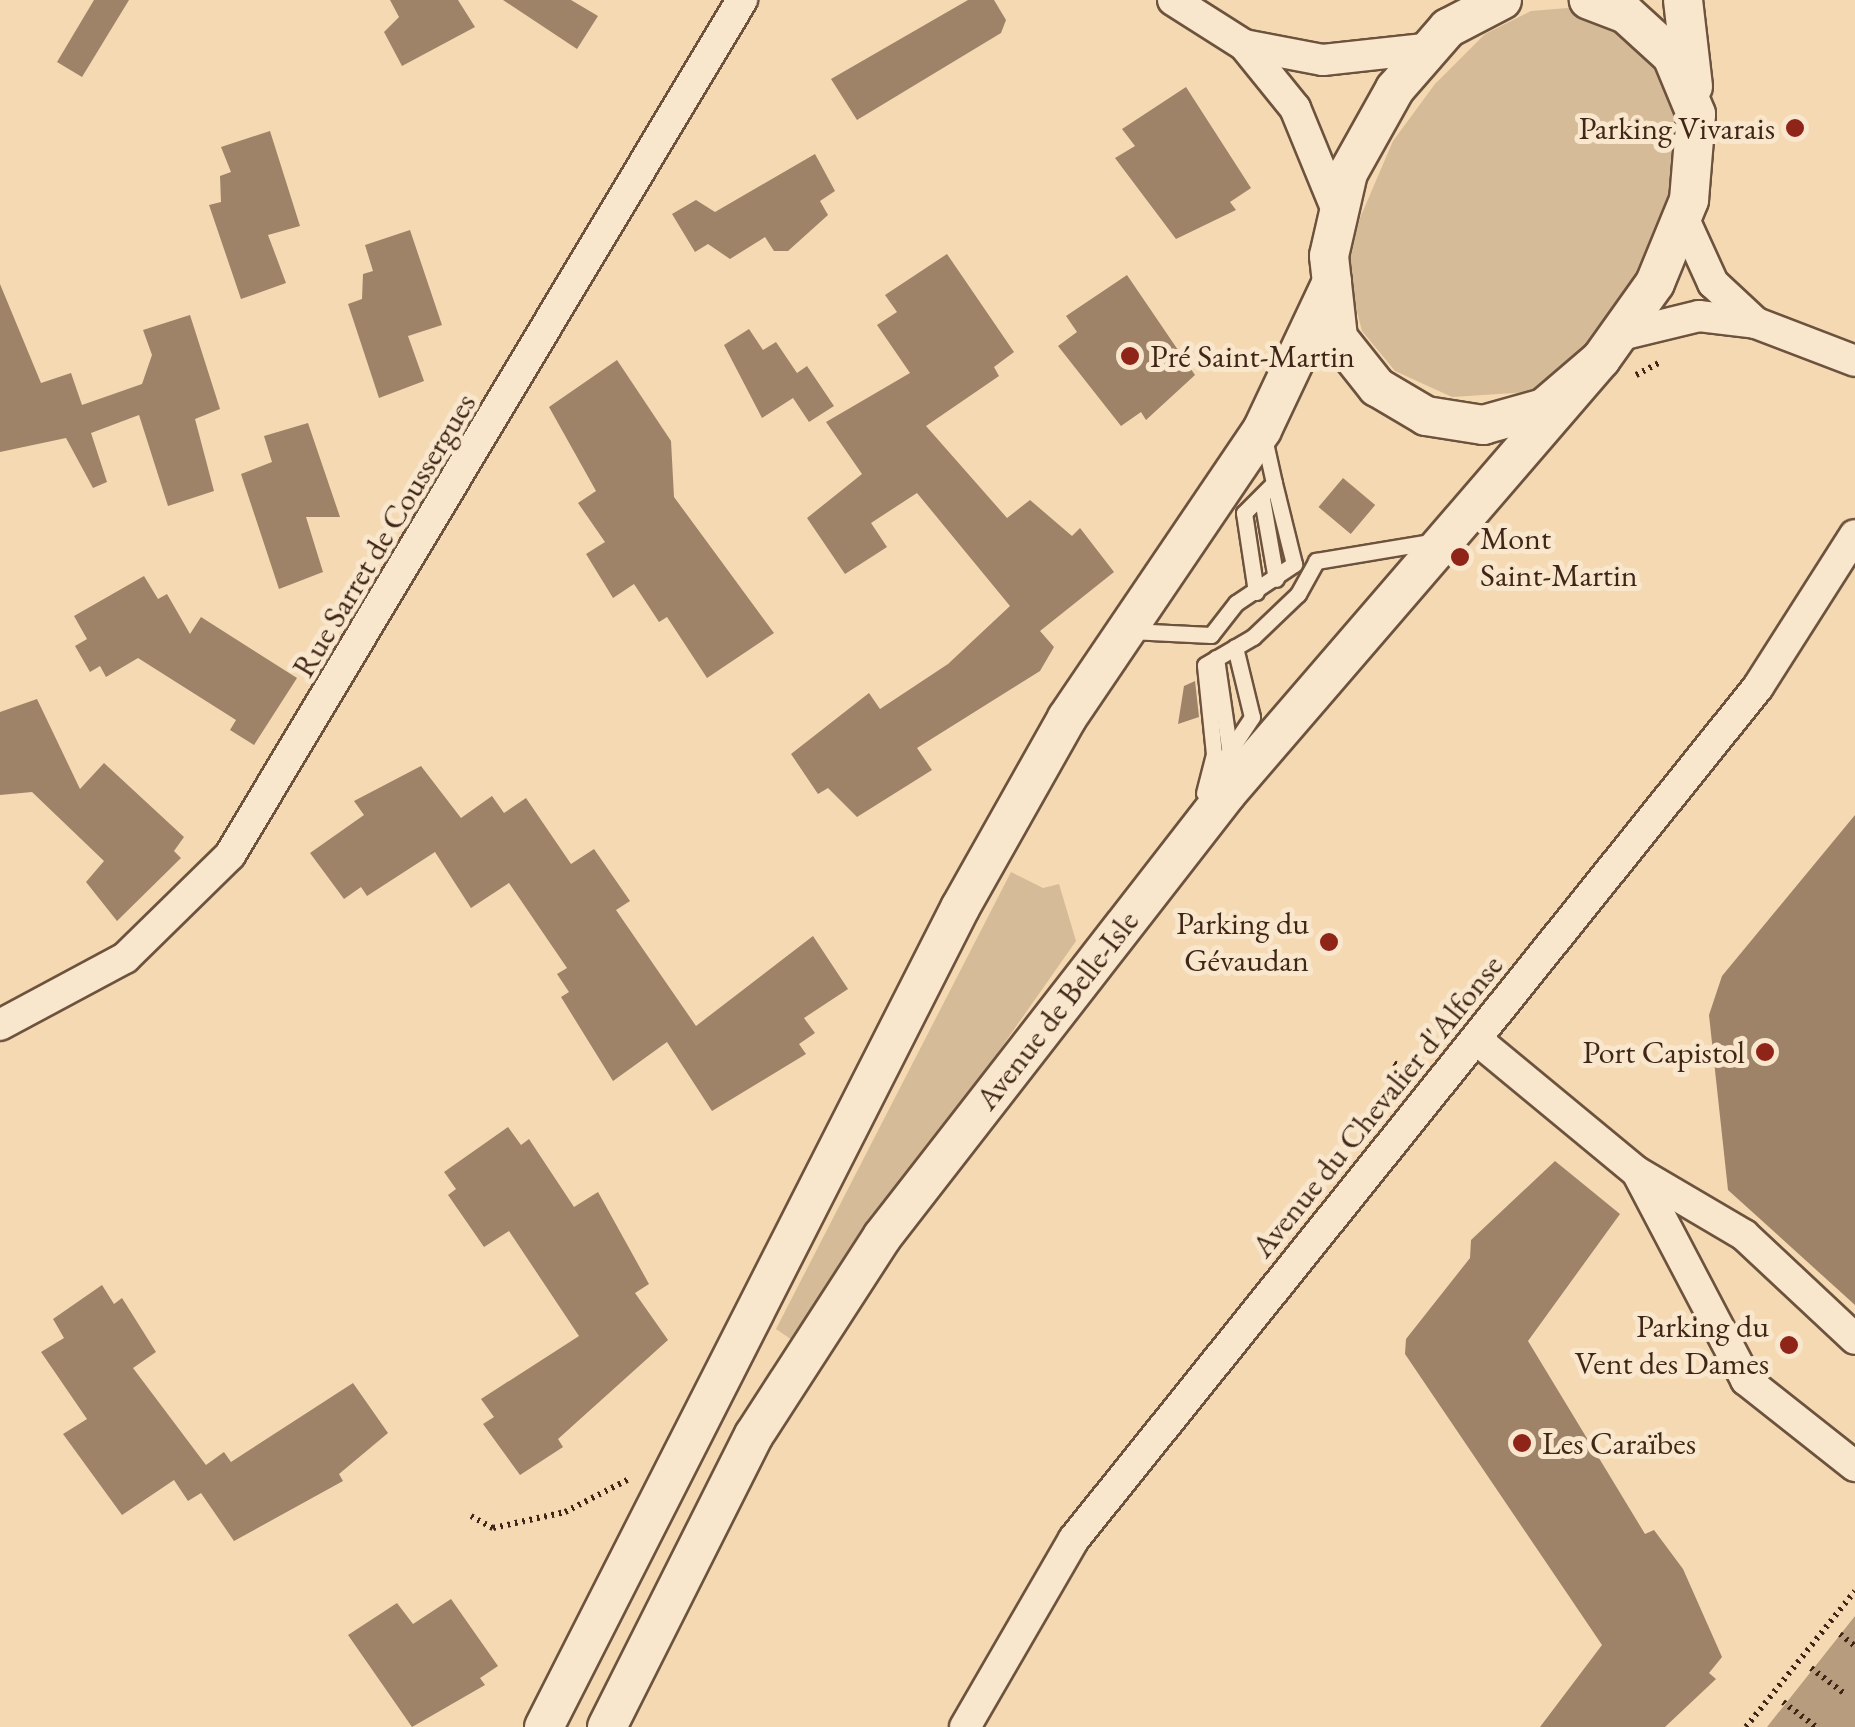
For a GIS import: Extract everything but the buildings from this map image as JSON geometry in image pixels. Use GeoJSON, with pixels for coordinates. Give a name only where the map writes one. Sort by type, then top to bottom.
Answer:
{"type":"FeatureCollection","features":[{"type":"Feature","properties":{"kind":"street","name":"Rue Sarret de Coussergues"},"geometry":{"type":"LineString","coordinates":[[0,1025],[125,958],[230,855],[742,0]]}},
{"type":"Feature","properties":{"kind":"street"},"geometry":{"type":"LineString","coordinates":[[1173,0],[1244,46],[1294,108],[1338,213]]}},
{"type":"Feature","properties":{"kind":"street"},"geometry":{"type":"LineString","coordinates":[[1589,0],[1626,14],[1672,56],[1696,114]]}},
{"type":"Feature","properties":{"kind":"street"},"geometry":{"type":"LineString","coordinates":[[1613,359],[1655,283],[1682,214],[1696,114],[1683,0]]}},
{"type":"Feature","properties":{"kind":"street"},"geometry":{"type":"LineString","coordinates":[[1488,5],[1431,48],[1395,89],[1348,173],[1338,213],[1332,282],[1338,338],[1377,387],[1426,416],[1483,425],[1544,408],[1613,359],[1700,316],[1756,323],[1855,361]]}},
{"type":"Feature","properties":{"kind":"street"},"geometry":{"type":"LineString","coordinates":[[1244,46],[1322,60],[1431,48]]}},
{"type":"Feature","properties":{"kind":"street"},"geometry":{"type":"LineString","coordinates":[[1682,214],[1714,284],[1756,323]]}},
{"type":"Feature","properties":{"kind":"street"},"geometry":{"type":"LineString","coordinates":[[544,1727],[960,908],[1125,631],[1262,430],[1332,282]]}},
{"type":"Feature","properties":{"kind":"street","name":"Avenue de Belle-Isle"},"geometry":{"type":"LineString","coordinates":[[607,1727],[754,1435],[882,1237],[1115,934],[1445,540],[1613,359]]}},
{"type":"Feature","properties":{"kind":"street","name":"Avenue du Chevalier d'Alfonse"},"geometry":{"type":"LineString","coordinates":[[964,1727],[1074,1539],[1758,687],[1855,535]]}},
{"type":"Feature","properties":{"kind":"street"},"geometry":{"type":"LineString","coordinates":[[1476,1039],[1637,1172],[1744,1235],[1855,1339]]}},
{"type":"Feature","properties":{"kind":"street"},"geometry":{"type":"LineString","coordinates":[[1637,1172],[1746,1380],[1855,1466]]}},
{"type":"Feature","properties":{"kind":"lane"},"geometry":{"type":"LineString","coordinates":[[1125,631],[1211,635],[1256,592],[1294,564],[1262,430]]}},
{"type":"Feature","properties":{"kind":"lane"},"geometry":{"type":"LineString","coordinates":[[1256,592],[1244,512],[1274,482]]}},
{"type":"Feature","properties":{"kind":"lane"},"geometry":{"type":"LineString","coordinates":[[1262,498],[1276,579]]}},
{"type":"Feature","properties":{"kind":"lane"},"geometry":{"type":"LineString","coordinates":[[1204,794],[1214,754],[1205,665],[1235,648],[1298,594],[1316,561],[1445,540]]}},
{"type":"Feature","properties":{"kind":"lane"},"geometry":{"type":"LineString","coordinates":[[1115,934],[1204,794],[1229,747],[1252,718],[1235,648]]}},
{"type":"Feature","properties":{"kind":"lane"},"geometry":{"type":"LineString","coordinates":[[1216,658],[1229,747]]}},
{"type":"Feature","properties":{"kind":"path"},"geometry":{"type":"LineString","coordinates":[[1613,359],[1676,358]]}},
{"type":"Feature","properties":{"kind":"path"},"geometry":{"type":"LineString","coordinates":[[470,1516],[492,1528],[600,1498],[622,1477],[666,1486]]}},
{"type":"Feature","properties":{"kind":"path"},"geometry":{"type":"LineString","coordinates":[[1746,1727],[1855,1592]]}},
{"type":"Feature","properties":{"kind":"path"},"geometry":{"type":"LineString","coordinates":[[1840,1634],[1855,1646]]}},
{"type":"Feature","properties":{"kind":"path"},"geometry":{"type":"LineString","coordinates":[[1811,1668],[1844,1694]]}},
{"type":"Feature","properties":{"kind":"path"},"geometry":{"type":"LineString","coordinates":[[1783,1702],[1816,1727]]}},
{"type":"Feature","properties":{"kind":"shaded area"},"geometry":{"type":"Polygon","coordinates":[[[1568,8],[1640,46],[1679,103],[1680,153],[1661,220],[1635,289],[1580,359],[1528,392],[1452,397],[1395,371],[1362,331],[1347,273],[1360,218],[1393,141],[1435,84],[1485,34],[1531,11],[1568,8]]]}},
{"type":"Feature","properties":{"kind":"shaded area"},"geometry":{"type":"Polygon","coordinates":[[[1011,872],[1043,888],[1059,884],[1076,941],[795,1342],[776,1329],[1011,872]]]}},
{"type":"Feature","properties":{"kind":"shaded area"},"geometry":{"type":"Polygon","coordinates":[[[1855,1616],[1855,1727],[1767,1727],[1855,1616]]]}},
{"type":"Feature","properties":{"kind":"place","name":"Parking Vivarais"},"geometry":{"type":"Point","coordinates":[1795,128]}},
{"type":"Feature","properties":{"kind":"place","name":"Pré Saint-Martin"},"geometry":{"type":"Point","coordinates":[1130,356]}},
{"type":"Feature","properties":{"kind":"place","name":"Mont Saint-Martin"},"geometry":{"type":"Point","coordinates":[1460,557]}},
{"type":"Feature","properties":{"kind":"place","name":"Parking du Gévaudan"},"geometry":{"type":"Point","coordinates":[1329,942]}},
{"type":"Feature","properties":{"kind":"place","name":"Port Capistol"},"geometry":{"type":"Point","coordinates":[1765,1052]}},
{"type":"Feature","properties":{"kind":"place","name":"Parking du Vent des Dames"},"geometry":{"type":"Point","coordinates":[1789,1345]}},
{"type":"Feature","properties":{"kind":"place","name":"Les Caraïbes"},"geometry":{"type":"Point","coordinates":[1522,1443]}}]}
